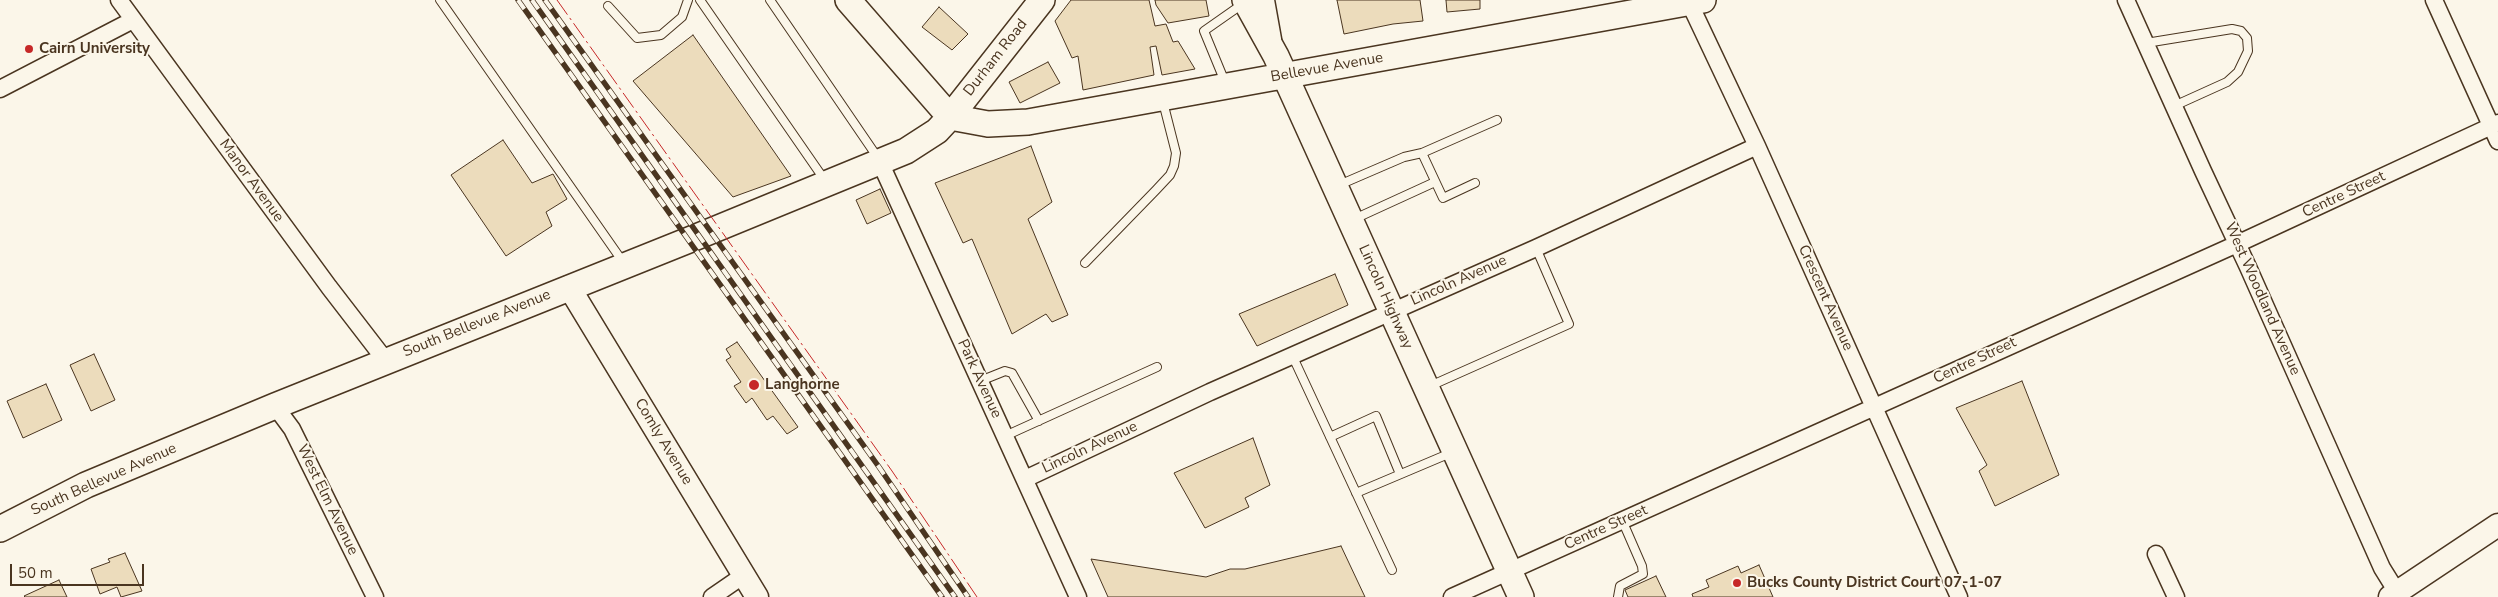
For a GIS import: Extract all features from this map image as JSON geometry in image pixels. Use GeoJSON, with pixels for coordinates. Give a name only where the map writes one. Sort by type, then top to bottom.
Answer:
{"type":"FeatureCollection","features":[{"type":"Feature","properties":{"kind":"main road"},"geometry":{"type":"LineString","coordinates":[[848,0],[950,117]]}},
{"type":"Feature","properties":{"kind":"main road","name":"Durham Road"},"geometry":{"type":"LineString","coordinates":[[950,117],[1042,0]]}},
{"type":"Feature","properties":{"kind":"main road","name":"Lincoln Highway"},"geometry":{"type":"LineString","coordinates":[[1252,1],[1521,597]]}},
{"type":"Feature","properties":{"kind":"main road","name":"Bellevue Avenue"},"geometry":{"type":"LineString","coordinates":[[950,117],[988,124],[1008,124],[1227,86],[1280,66],[1693,1]]}},
{"type":"Feature","properties":{"kind":"main road","name":"South Bellevue Avenue"},"geometry":{"type":"LineString","coordinates":[[0,529],[86,485],[386,361],[880,162],[922,142],[950,117]]}},
{"type":"Feature","properties":{"kind":"street","name":"Manor Avenue"},"geometry":{"type":"LineString","coordinates":[[119,0],[329,287],[386,361]]}},
{"type":"Feature","properties":{"kind":"street","name":"West Woodland Avenue"},"geometry":{"type":"LineString","coordinates":[[2126,0],[2396,596]]}},
{"type":"Feature","properties":{"kind":"street"},"geometry":{"type":"LineString","coordinates":[[2434,0],[2496,130]]}},
{"type":"Feature","properties":{"kind":"street","name":"Crescent Avenue"},"geometry":{"type":"LineString","coordinates":[[1693,1],[1959,597]]}},
{"type":"Feature","properties":{"kind":"street"},"geometry":{"type":"LineString","coordinates":[[0,89],[133,20]]}},
{"type":"Feature","properties":{"kind":"street","name":"Centre Street"},"geometry":{"type":"LineString","coordinates":[[1452,597],[2496,130]]}},
{"type":"Feature","properties":{"kind":"street","name":"Lincoln Avenue"},"geometry":{"type":"LineString","coordinates":[[1025,479],[1292,355],[1536,248],[1757,146]]}},
{"type":"Feature","properties":{"kind":"street","name":"Park Avenue"},"geometry":{"type":"LineString","coordinates":[[880,162],[1078,597]]}},
{"type":"Feature","properties":{"kind":"street","name":"Comly Avenue"},"geometry":{"type":"LineString","coordinates":[[569,287],[757,597]]}},
{"type":"Feature","properties":{"kind":"street","name":"West Elm Avenue"},"geometry":{"type":"LineString","coordinates":[[276,406],[292,429],[375,597]]}},
{"type":"Feature","properties":{"kind":"street"},"geometry":{"type":"LineString","coordinates":[[2396,596],[2498,525]]}},
{"type":"Feature","properties":{"kind":"street"},"geometry":{"type":"LineString","coordinates":[[2156,554],[2176,597]]}},
{"type":"Feature","properties":{"kind":"street"},"geometry":{"type":"LineString","coordinates":[[712,597],[744,575]]}},
{"type":"Feature","properties":{"kind":"lane"},"geometry":{"type":"LineString","coordinates":[[440,0],[625,265]]}},
{"type":"Feature","properties":{"kind":"lane"},"geometry":{"type":"LineString","coordinates":[[608,6],[638,38],[661,35],[682,17],[688,0]]}},
{"type":"Feature","properties":{"kind":"lane"},"geometry":{"type":"LineString","coordinates":[[700,0],[827,184]]}},
{"type":"Feature","properties":{"kind":"lane"},"geometry":{"type":"LineString","coordinates":[[770,0],[880,162]]}},
{"type":"Feature","properties":{"kind":"lane"},"geometry":{"type":"LineString","coordinates":[[1227,86],[1204,31],[1252,1]]}},
{"type":"Feature","properties":{"kind":"lane"},"geometry":{"type":"LineString","coordinates":[[2146,43],[2232,29],[2241,31],[2247,38],[2248,51],[2238,72],[2227,82],[2174,106]]}},
{"type":"Feature","properties":{"kind":"lane"},"geometry":{"type":"LineString","coordinates":[[1085,263],[1170,176],[1176,154],[1162,98]]}},
{"type":"Feature","properties":{"kind":"lane"},"geometry":{"type":"LineString","coordinates":[[1335,186],[1404,157],[1422,153],[1497,120]]}},
{"type":"Feature","properties":{"kind":"lane"},"geometry":{"type":"LineString","coordinates":[[1422,153],[1443,198],[1475,183]]}},
{"type":"Feature","properties":{"kind":"lane"},"geometry":{"type":"LineString","coordinates":[[1351,220],[1435,182]]}},
{"type":"Feature","properties":{"kind":"lane"},"geometry":{"type":"LineString","coordinates":[[1426,388],[1569,324],[1536,248]]}},
{"type":"Feature","properties":{"kind":"lane"},"geometry":{"type":"LineString","coordinates":[[1292,355],[1392,570]]}},
{"type":"Feature","properties":{"kind":"lane"},"geometry":{"type":"LineString","coordinates":[[1005,436],[1158,367]]}},
{"type":"Feature","properties":{"kind":"lane"},"geometry":{"type":"LineString","coordinates":[[980,381],[1006,371],[1012,373],[1039,421]]}},
{"type":"Feature","properties":{"kind":"lane"},"geometry":{"type":"LineString","coordinates":[[1330,437],[1376,416],[1400,474]]}},
{"type":"Feature","properties":{"kind":"lane"},"geometry":{"type":"LineString","coordinates":[[1356,493],[1455,452]]}},
{"type":"Feature","properties":{"kind":"lane"},"geometry":{"type":"LineString","coordinates":[[1618,597],[1620,586],[1643,574],[1642,566],[1622,520]]}},
{"type":"Feature","properties":{"kind":"building"},"geometry":{"type":"Polygon","coordinates":[[[1071,0],[1149,0],[1155,26],[1166,24],[1173,42],[1178,41],[1195,69],[1162,75],[1156,46],[1150,47],[1154,75],[1083,90],[1078,56],[1072,58],[1055,21],[1071,0]]]}},
{"type":"Feature","properties":{"kind":"building"},"geometry":{"type":"Polygon","coordinates":[[[1155,0],[1206,0],[1209,16],[1168,23],[1156,5],[1155,0]]]}},
{"type":"Feature","properties":{"kind":"building"},"geometry":{"type":"Polygon","coordinates":[[[1337,0],[1420,0],[1423,21],[1393,24],[1344,34],[1337,0]]]}},
{"type":"Feature","properties":{"kind":"building"},"geometry":{"type":"Polygon","coordinates":[[[1446,0],[1480,0],[1480,9],[1447,12],[1446,0]]]}},
{"type":"Feature","properties":{"kind":"building"},"geometry":{"type":"Polygon","coordinates":[[[939,7],[968,34],[952,50],[922,27],[939,7]]]}},
{"type":"Feature","properties":{"kind":"building"},"geometry":{"type":"Polygon","coordinates":[[[693,35],[791,176],[733,197],[633,81],[693,35]]]}},
{"type":"Feature","properties":{"kind":"building"},"geometry":{"type":"Polygon","coordinates":[[[1048,62],[1060,83],[1020,103],[1009,82],[1048,62]]]}},
{"type":"Feature","properties":{"kind":"building"},"geometry":{"type":"Polygon","coordinates":[[[503,140],[532,183],[553,174],[567,199],[546,212],[552,226],[506,256],[451,175],[503,140]]]}},
{"type":"Feature","properties":{"kind":"building"},"geometry":{"type":"Polygon","coordinates":[[[1031,146],[1052,202],[1028,219],[1068,315],[1052,322],[1046,314],[1012,334],[972,239],[963,243],[935,183],[1031,146]]]}},
{"type":"Feature","properties":{"kind":"building"},"geometry":{"type":"Polygon","coordinates":[[[880,189],[891,213],[867,224],[856,200],[880,189]]]}},
{"type":"Feature","properties":{"kind":"building"},"geometry":{"type":"Polygon","coordinates":[[[1335,274],[1348,305],[1257,346],[1239,314],[1335,274]]]}},
{"type":"Feature","properties":{"kind":"building"},"geometry":{"type":"Polygon","coordinates":[[[737,342],[798,427],[787,434],[773,416],[767,420],[752,398],[746,403],[734,386],[741,382],[726,360],[731,357],[726,349],[737,342]]]}},
{"type":"Feature","properties":{"kind":"building"},"geometry":{"type":"Polygon","coordinates":[[[94,354],[115,400],[91,411],[70,365],[94,354]]]}},
{"type":"Feature","properties":{"kind":"building"},"geometry":{"type":"Polygon","coordinates":[[[2022,381],[2059,475],[1995,506],[1979,471],[1987,465],[1956,408],[2022,381]]]}},
{"type":"Feature","properties":{"kind":"building"},"geometry":{"type":"Polygon","coordinates":[[[46,384],[62,420],[23,438],[7,401],[46,384]]]}},
{"type":"Feature","properties":{"kind":"building"},"geometry":{"type":"Polygon","coordinates":[[[1253,438],[1270,485],[1245,498],[1249,507],[1205,528],[1174,473],[1253,438]]]}},
{"type":"Feature","properties":{"kind":"building"},"geometry":{"type":"Polygon","coordinates":[[[1341,546],[1365,597],[1108,597],[1091,559],[1206,577],[1230,569],[1245,569],[1341,546]]]}},
{"type":"Feature","properties":{"kind":"building"},"geometry":{"type":"Polygon","coordinates":[[[125,553],[142,591],[121,597],[117,587],[100,594],[91,569],[110,562],[108,559],[125,553]]]}},
{"type":"Feature","properties":{"kind":"building","name":"Bucks County District Court 07-1-07"},"geometry":{"type":"Polygon","coordinates":[[[1759,565],[1773,597],[1693,597],[1692,594],[1709,587],[1706,580],[1738,566],[1741,573],[1759,565]]]}},
{"type":"Feature","properties":{"kind":"building"},"geometry":{"type":"Polygon","coordinates":[[[1656,576],[1666,597],[1628,597],[1625,590],[1656,576]]]}},
{"type":"Feature","properties":{"kind":"building"},"geometry":{"type":"Polygon","coordinates":[[[59,580],[67,597],[24,596],[59,580]]]}},
{"type":"Feature","properties":{"kind":"railway"},"geometry":{"type":"LineString","coordinates":[[518,0],[942,597]]}},
{"type":"Feature","properties":{"kind":"railway"},"geometry":{"type":"LineString","coordinates":[[532,0],[955,597]]}},
{"type":"Feature","properties":{"kind":"railway"},"geometry":{"type":"LineString","coordinates":[[545,0],[879,467],[968,597]]}},
{"type":"Feature","properties":{"kind":"power"},"geometry":{"type":"LineString","coordinates":[[557,0],[892,471],[977,597]]}},
{"type":"Feature","properties":{"kind":"place","name":"Cairn University"},"geometry":{"type":"Point","coordinates":[29,49]}},
{"type":"Feature","properties":{"kind":"place","name":"Langhorne"},"geometry":{"type":"Point","coordinates":[754,385]}},
{"type":"Feature","properties":{"kind":"place","name":"Bucks County District Court 07-1-07"},"geometry":{"type":"Point","coordinates":[1737,583]}}]}
